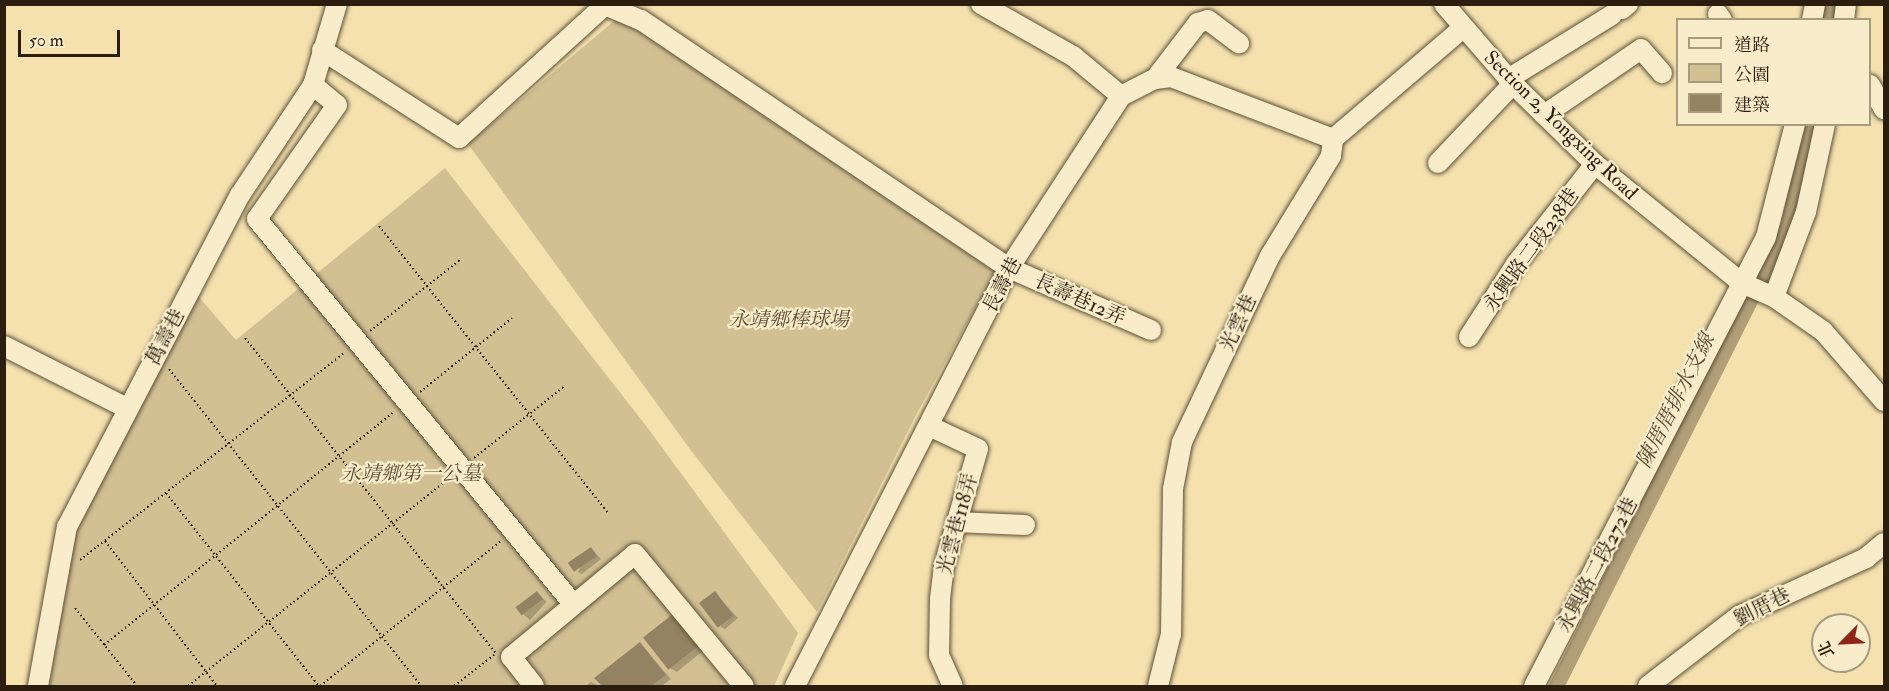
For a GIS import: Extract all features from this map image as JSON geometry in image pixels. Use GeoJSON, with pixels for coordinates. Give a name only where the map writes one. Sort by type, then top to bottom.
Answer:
{"type":"FeatureCollection","features":[{"type":"Feature","properties":{"kind":"street","name":"萬壽巷"},"geometry":{"type":"LineString","coordinates":[[38,687],[67,527],[240,195],[313,85],[337,4]]}},
{"type":"Feature","properties":{"kind":"street"},"geometry":{"type":"LineString","coordinates":[[981,4],[1072,56],[1121,96],[1155,79],[1171,77],[1333,139],[1457,13]]}},
{"type":"Feature","properties":{"kind":"street","name":"長壽巷12弄"},"geometry":{"type":"LineString","coordinates":[[322,50],[459,138],[605,5],[641,20],[1009,268],[1151,330]]}},
{"type":"Feature","properties":{"kind":"street"},"geometry":{"type":"LineString","coordinates":[[1438,163],[1511,82],[1621,10]]}},
{"type":"Feature","properties":{"kind":"street","name":"Section 2, Yongxing Road"},"geometry":{"type":"LineString","coordinates":[[1457,13],[1511,82],[1595,164],[1742,283],[1774,297],[1823,331],[1884,401]]}},
{"type":"Feature","properties":{"kind":"street"},"geometry":{"type":"LineString","coordinates":[[1155,79],[1198,23],[1208,21],[1239,43]]}},
{"type":"Feature","properties":{"kind":"street"},"geometry":{"type":"LineString","coordinates":[[1545,115],[1641,49],[1662,73]]}},
{"type":"Feature","properties":{"kind":"street"},"geometry":{"type":"LineString","coordinates":[[313,85],[337,105],[257,219],[573,604]]}},
{"type":"Feature","properties":{"kind":"street"},"geometry":{"type":"LineString","coordinates":[[1871,88],[1884,108]]}},
{"type":"Feature","properties":{"kind":"street","name":"長壽巷"},"geometry":{"type":"LineString","coordinates":[[800,679],[1009,268],[1121,96]]}},
{"type":"Feature","properties":{"kind":"street","name":"永興路二段272巷"},"geometry":{"type":"LineString","coordinates":[[1534,687],[1766,237],[1794,126]]}},
{"type":"Feature","properties":{"kind":"street"},"geometry":{"type":"LineString","coordinates":[[1774,297],[1806,212],[1825,126]]}},
{"type":"Feature","properties":{"kind":"street","name":"光雲巷"},"geometry":{"type":"LineString","coordinates":[[1158,687],[1171,634],[1173,489],[1182,442],[1270,256],[1331,156],[1333,139]]}},
{"type":"Feature","properties":{"kind":"street","name":"永興路二段238巷"},"geometry":{"type":"LineString","coordinates":[[1468,337],[1516,264],[1595,164]]}},
{"type":"Feature","properties":{"kind":"street"},"geometry":{"type":"LineString","coordinates":[[4,346],[127,408]]}},
{"type":"Feature","properties":{"kind":"street","name":"光雲巷118弄"},"geometry":{"type":"LineString","coordinates":[[929,426],[978,449],[956,522],[940,600],[939,655],[953,687]]}},
{"type":"Feature","properties":{"kind":"street"},"geometry":{"type":"LineString","coordinates":[[956,522],[1025,525]]}},
{"type":"Feature","properties":{"kind":"street","name":"劉厝巷"},"geometry":{"type":"LineString","coordinates":[[1648,687],[1739,616],[1866,558],[1884,543]]}},
{"type":"Feature","properties":{"kind":"street"},"geometry":{"type":"LineString","coordinates":[[534,687],[503,655],[573,604],[635,554],[744,687]]}},
{"type":"Feature","properties":{"kind":"street"},"geometry":{"type":"LineString","coordinates":[[800,679],[819,687]]}},
{"type":"Feature","properties":{"kind":"path"},"geometry":{"type":"LineString","coordinates":[[379,226],[607,512]]}},
{"type":"Feature","properties":{"kind":"path"},"geometry":{"type":"LineString","coordinates":[[80,560],[460,261]]}},
{"type":"Feature","properties":{"kind":"path"},"geometry":{"type":"LineString","coordinates":[[104,645],[512,318]]}},
{"type":"Feature","properties":{"kind":"path"},"geometry":{"type":"LineString","coordinates":[[245,338],[393,524],[503,655],[454,687]]}},
{"type":"Feature","properties":{"kind":"path"},"geometry":{"type":"LineString","coordinates":[[169,368],[421,687]]}},
{"type":"Feature","properties":{"kind":"path"},"geometry":{"type":"LineString","coordinates":[[188,687],[566,385]]}},
{"type":"Feature","properties":{"kind":"path"},"geometry":{"type":"LineString","coordinates":[[166,493],[319,687],[513,531]]}},
{"type":"Feature","properties":{"kind":"path"},"geometry":{"type":"LineString","coordinates":[[105,541],[217,687]]}},
{"type":"Feature","properties":{"kind":"path"},"geometry":{"type":"LineString","coordinates":[[75,608],[137,687]]}},
{"type":"Feature","properties":{"kind":"green space","name":"永靖鄉棒球場"},"geometry":{"type":"Polygon","coordinates":[[[620,16],[996,271],[918,411],[817,612],[692,452],[468,144],[620,16]]]}},
{"type":"Feature","properties":{"kind":"green space","name":"永靖鄉第一公墓"},"geometry":{"type":"Polygon","coordinates":[[[445,168],[650,431],[798,633],[774,686],[49,686],[76,530],[198,296],[236,340],[445,168]]]}},
{"type":"Feature","properties":{"kind":"building"},"geometry":{"type":"Polygon","coordinates":[[[591,547],[597,556],[574,572],[568,563],[591,547]]]}},
{"type":"Feature","properties":{"kind":"building"},"geometry":{"type":"Polygon","coordinates":[[[537,591],[543,599],[521,615],[515,607],[537,591]]]}},
{"type":"Feature","properties":{"kind":"building"},"geometry":{"type":"Polygon","coordinates":[[[715,591],[734,616],[718,628],[699,603],[715,591]]]}},
{"type":"Feature","properties":{"kind":"building"},"geometry":{"type":"Polygon","coordinates":[[[673,614],[698,646],[668,670],[643,637],[673,614]]]}},
{"type":"Feature","properties":{"kind":"building"},"geometry":{"type":"Polygon","coordinates":[[[640,642],[666,675],[651,686],[602,686],[594,678],[640,642]]]}},
{"type":"Feature","properties":{"kind":"waterway","name":"陳厝厝排水支線"},"geometry":{"type":"LineString","coordinates":[[1829,18],[1832,4]]}},
{"type":"Feature","properties":{"kind":"waterway","name":"陳厝厝排水支線"},"geometry":{"type":"LineString","coordinates":[[1556,686],[1788,225],[1807,126]]}}]}
